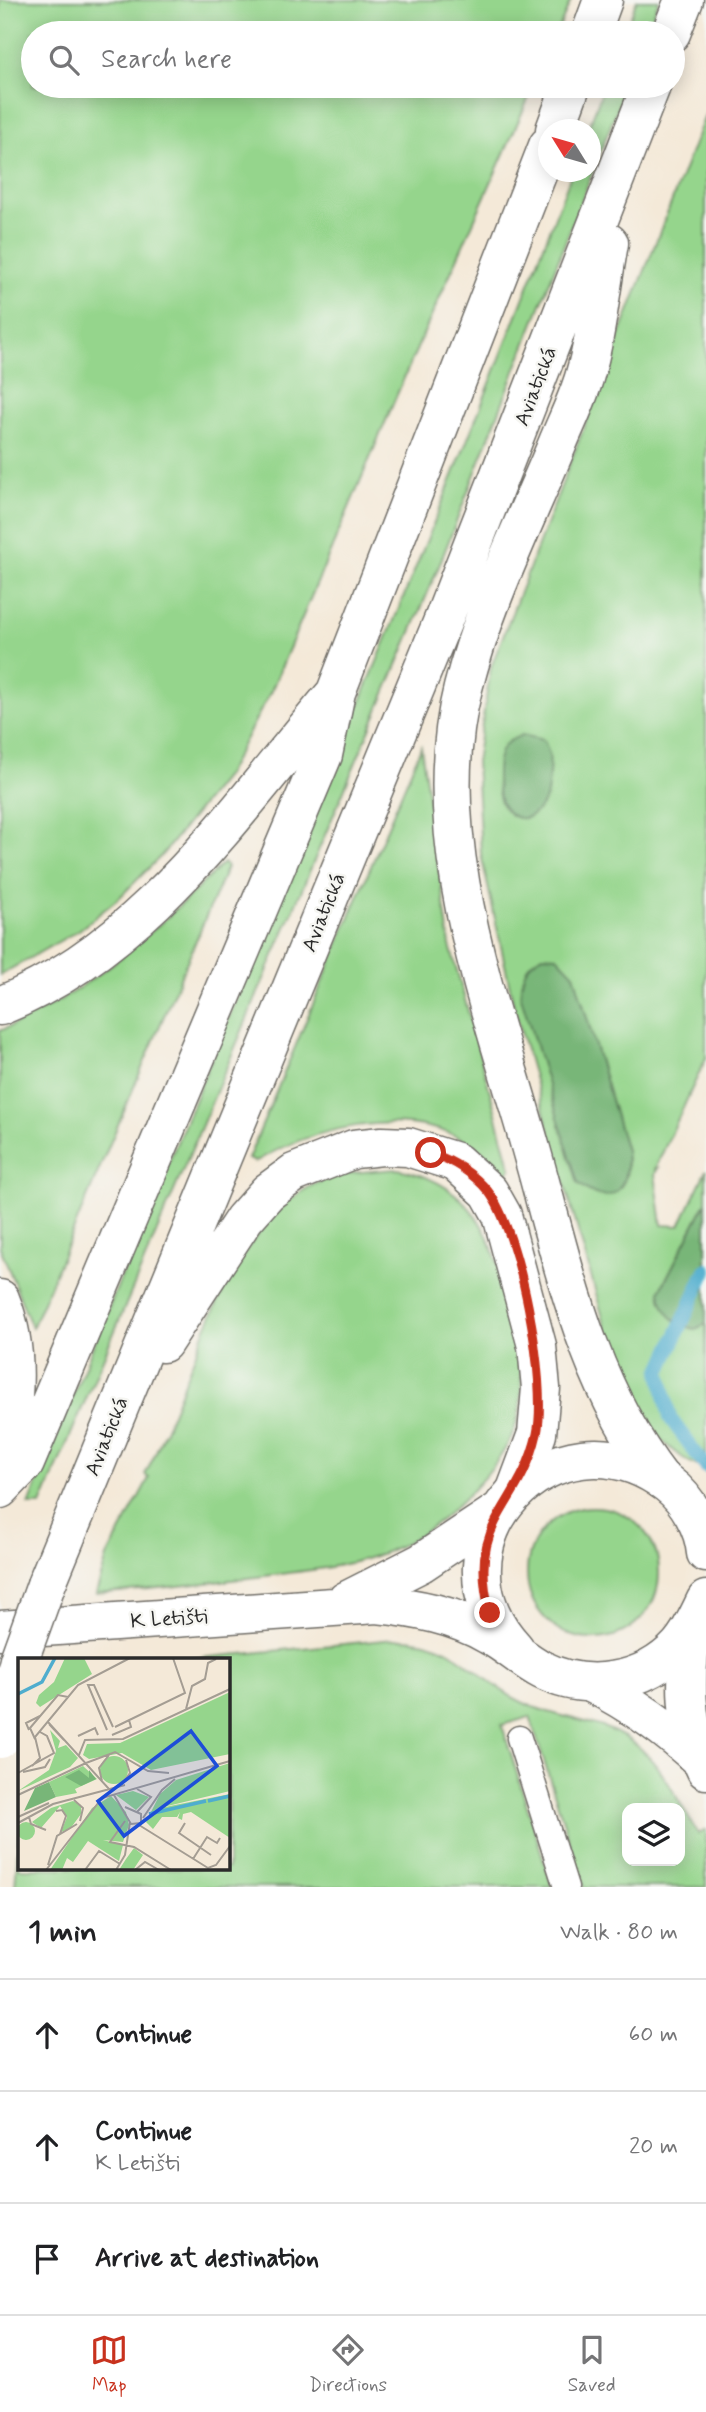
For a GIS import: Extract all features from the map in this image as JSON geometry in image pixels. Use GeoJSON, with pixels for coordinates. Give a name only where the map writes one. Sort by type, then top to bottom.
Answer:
{"type":"FeatureCollection","features":[{"type":"Feature","properties":{"kind":"main road"},"geometry":{"type":"LineString","coordinates":[[595,21],[603,0]]}},
{"type":"Feature","properties":{"kind":"main road"},"geometry":{"type":"LineString","coordinates":[[676,21],[684,0]]}},
{"type":"Feature","properties":{"kind":"main road"},"geometry":{"type":"LineString","coordinates":[[559,119],[567,98]]}},
{"type":"Feature","properties":{"kind":"main road","name":"Aviatická"},"geometry":{"type":"LineString","coordinates":[[20,1658],[113,1418],[444,618],[646,98]]}},
{"type":"Feature","properties":{"kind":"main road"},"geometry":{"type":"LineString","coordinates":[[626,152],[584,377],[478,639],[462,690],[453,743],[453,790],[455,839],[474,948],[586,1341],[620,1420],[680,1488]]}},
{"type":"Feature","properties":{"kind":"main road"},"geometry":{"type":"LineString","coordinates":[[0,1489],[25,1463],[323,755],[336,692],[538,172]]}},
{"type":"Feature","properties":{"kind":"main road"},"geometry":{"type":"LineString","coordinates":[[0,1006],[49,982],[97,952],[136,920],[208,846],[336,692]]}},
{"type":"Feature","properties":{"kind":"main road"},"geometry":{"type":"LineString","coordinates":[[113,1418],[244,1219],[268,1192],[295,1173],[354,1149],[408,1147],[456,1162],[489,1192],[502,1215],[527,1304],[541,1388],[537,1434],[507,1500]]}},
{"type":"Feature","properties":{"kind":"main road"},"geometry":{"type":"LineString","coordinates":[[0,1299],[11,1346],[15,1387],[10,1428],[0,1468]]}},
{"type":"Feature","properties":{"kind":"main road","name":"K Letišti"},"geometry":{"type":"LineString","coordinates":[[338,1605],[421,1563],[507,1500],[537,1473],[561,1462],[587,1458],[613,1459],[639,1466],[680,1488],[699,1525],[706,1553]]}},
{"type":"Feature","properties":{"kind":"main road","name":"K Letišti"},"geometry":{"type":"LineString","coordinates":[[507,1500],[485,1548],[484,1588],[490,1613],[503,1637],[521,1656]]}},
{"type":"Feature","properties":{"kind":"main road","name":"K Letišti"},"geometry":{"type":"LineString","coordinates":[[0,1630],[377,1604],[441,1615],[489,1634],[542,1670],[566,1679],[590,1683],[639,1675],[679,1646],[703,1606]]}},
{"type":"Feature","properties":{"kind":"main road"},"geometry":{"type":"LineString","coordinates":[[703,1606],[687,1660],[686,1694],[691,1728],[704,1765]]}},
{"type":"Feature","properties":{"kind":"main road","name":"Aviatická"},"geometry":{"type":"LineString","coordinates":[[0,1739],[18,1664]]}},
{"type":"Feature","properties":{"kind":"main road"},"geometry":{"type":"LineString","coordinates":[[590,1683],[631,1703],[669,1730],[704,1765]]}},
{"type":"Feature","properties":{"kind":"lane"},"geometry":{"type":"LineString","coordinates":[[519,1738],[566,1887]]}},
{"type":"Feature","properties":{"kind":"green space"},"geometry":{"type":"Polygon","coordinates":[[[0,0],[571,0],[562,21],[21,21],[21,98],[529,98],[407,371],[272,689],[227,774],[162,855],[119,898],[79,930],[0,975],[0,0]]]}},
{"type":"Feature","properties":{"kind":"green space"},"geometry":{"type":"Polygon","coordinates":[[[637,0],[659,0],[651,21],[629,21],[637,0]]]}},
{"type":"Feature","properties":{"kind":"green space"},"geometry":{"type":"Polygon","coordinates":[[[600,98],[621,98],[601,150],[601,119],[592,119],[600,98]]]}},
{"type":"Feature","properties":{"kind":"green space"},"geometry":{"type":"Polygon","coordinates":[[[706,113],[706,1058],[655,1174],[662,1225],[680,1226],[706,1170],[706,1202],[660,1291],[695,1329],[706,1324],[706,1470],[675,1452],[652,1429],[642,1416],[618,1370],[515,1011],[481,854],[476,762],[491,667],[706,113]],[[574,974],[611,1194],[624,1181],[627,1170],[626,1151],[574,974]]]}},
{"type":"Feature","properties":{"kind":"green space"},"geometry":{"type":"Polygon","coordinates":[[[568,182],[589,182],[439,566],[41,1505],[29,1505],[372,673],[568,182]]]}},
{"type":"Feature","properties":{"kind":"green space"},"geometry":{"type":"Polygon","coordinates":[[[522,735],[543,740],[548,751],[549,768],[544,802],[533,814],[520,818],[505,809],[499,796],[497,778],[504,746],[522,735]]]}},
{"type":"Feature","properties":{"kind":"green space"},"geometry":{"type":"Polygon","coordinates":[[[421,747],[450,945],[511,1169],[505,1174],[464,1140],[439,1130],[385,1123],[330,1131],[278,1150],[255,1162],[248,1159],[421,747]]]}},
{"type":"Feature","properties":{"kind":"green space"},"geometry":{"type":"Polygon","coordinates":[[[223,863],[227,867],[32,1328],[0,1247],[0,1031],[63,998],[120,958],[172,913],[223,863]]]}},
{"type":"Feature","properties":{"kind":"green space"},"geometry":{"type":"Polygon","coordinates":[[[543,955],[557,956],[574,974],[626,1151],[625,1176],[616,1192],[609,1195],[600,1195],[578,1183],[521,997],[525,972],[543,955]]]}},
{"type":"Feature","properties":{"kind":"green space"},"geometry":{"type":"Polygon","coordinates":[[[398,1169],[438,1183],[468,1206],[489,1239],[496,1258],[514,1331],[522,1383],[515,1427],[497,1461],[485,1477],[444,1517],[418,1536],[375,1556],[307,1571],[96,1594],[107,1557],[149,1478],[145,1475],[211,1317],[230,1277],[253,1241],[279,1210],[319,1182],[341,1175],[398,1169]]]}},
{"type":"Feature","properties":{"kind":"green space"},"geometry":{"type":"Polygon","coordinates":[[[706,1202],[706,1324],[695,1329],[681,1324],[671,1316],[660,1291],[706,1202]]]}},
{"type":"Feature","properties":{"kind":"green space"},"geometry":{"type":"Polygon","coordinates":[[[593,1507],[618,1512],[640,1526],[654,1548],[659,1573],[654,1598],[640,1620],[618,1634],[593,1639],[568,1634],[546,1620],[532,1598],[527,1573],[532,1548],[546,1526],[568,1512],[593,1507]]]}},
{"type":"Feature","properties":{"kind":"green space"},"geometry":{"type":"Polygon","coordinates":[[[395,1639],[417,1640],[450,1652],[505,1693],[537,1708],[614,1731],[650,1758],[680,1803],[622,1803],[622,1866],[685,1866],[685,1812],[698,1834],[706,1830],[706,1887],[584,1887],[530,1717],[502,1725],[552,1887],[15,1887],[18,1847],[18,1870],[229,1870],[229,1658],[199,1658],[395,1639]]]}},
{"type":"Feature","properties":{"kind":"waterway"},"geometry":{"type":"LineString","coordinates":[[706,1270],[660,1372],[670,1418],[706,1467]]}},
{"type":"Feature","properties":{"kind":"route"},"geometry":{"type":"LineString","coordinates":[[431,1153],[456,1162],[474,1177],[489,1192],[502,1215],[537,1346],[541,1388],[537,1434],[516,1490],[499,1511],[488,1535],[482,1561],[484,1588],[490,1613]]}}]}
